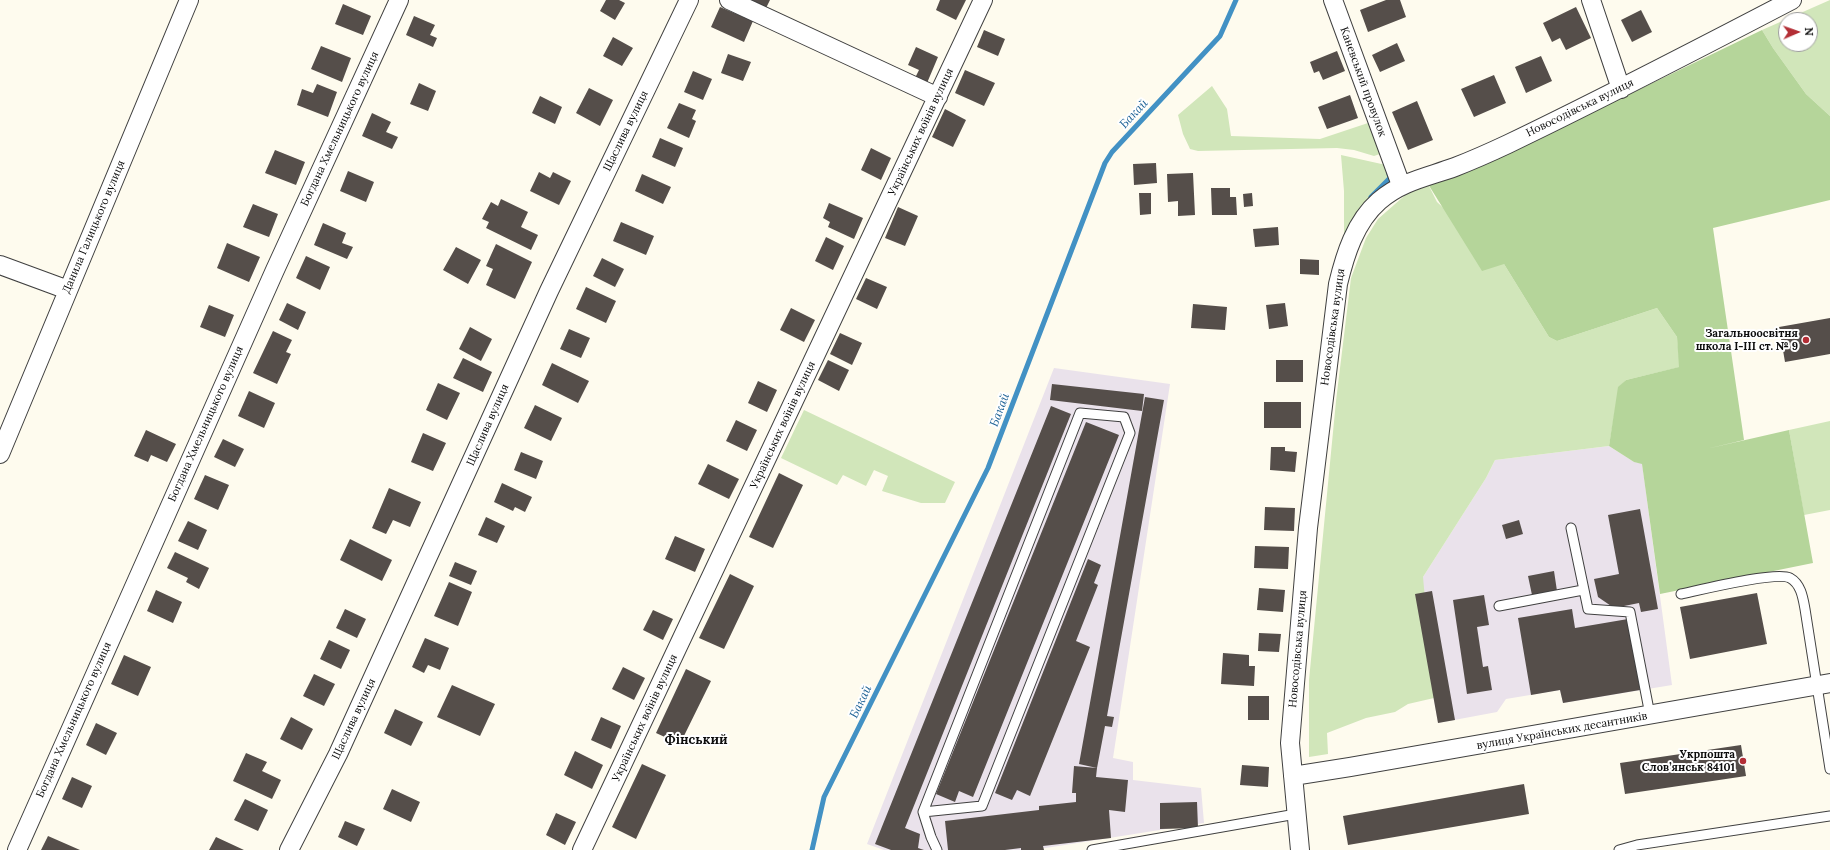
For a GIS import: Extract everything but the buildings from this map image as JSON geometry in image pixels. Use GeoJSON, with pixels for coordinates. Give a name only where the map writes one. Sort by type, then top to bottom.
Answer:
{"type":"FeatureCollection","features":[{"type":"Feature","properties":{"kind":"street","name":"Данила Галицького вулиця"},"geometry":{"type":"LineString","coordinates":[[0,454],[189,0]]}},
{"type":"Feature","properties":{"kind":"street","name":"Богдана Хмельницького вулиця"},"geometry":{"type":"LineString","coordinates":[[17,850],[275,270],[399,0]]}},
{"type":"Feature","properties":{"kind":"street","name":"Щаслива вулиця"},"geometry":{"type":"LineString","coordinates":[[289,850],[338,754],[549,291],[689,0]]}},
{"type":"Feature","properties":{"kind":"street"},"geometry":{"type":"LineString","coordinates":[[729,0],[938,97]]}},
{"type":"Feature","properties":{"kind":"street","name":"Українських воїнів вулиця"},"geometry":{"type":"LineString","coordinates":[[582,850],[983,0]]}},
{"type":"Feature","properties":{"kind":"street","name":"Каневський провулок"},"geometry":{"type":"LineString","coordinates":[[1333,0],[1401,185]]}},
{"type":"Feature","properties":{"kind":"street"},"geometry":{"type":"LineString","coordinates":[[1591,0],[1622,89]]}},
{"type":"Feature","properties":{"kind":"street","name":"Новосодівська вулиця"},"geometry":{"type":"LineString","coordinates":[[1300,850],[1290,743],[1308,528],[1338,284],[1344,259],[1352,239],[1365,216],[1378,202],[1401,185],[1456,167],[1507,144],[1622,89],[1792,0]]}},
{"type":"Feature","properties":{"kind":"street"},"geometry":{"type":"LineString","coordinates":[[0,265],[68,290]]}},
{"type":"Feature","properties":{"kind":"street","name":"вулиця Українських десантників"},"geometry":{"type":"LineString","coordinates":[[1293,776],[1823,684]]}},
{"type":"Feature","properties":{"kind":"lane"},"geometry":{"type":"LineString","coordinates":[[923,812],[982,806],[1130,433],[1124,417],[1080,413],[923,812],[930,837],[938,850]]}},
{"type":"Feature","properties":{"kind":"lane"},"geometry":{"type":"LineString","coordinates":[[1571,528],[1588,609],[1630,612],[1650,715]]}},
{"type":"Feature","properties":{"kind":"lane"},"geometry":{"type":"LineString","coordinates":[[1681,594],[1768,577],[1784,576],[1797,583],[1802,594],[1823,684],[1830,769]]}},
{"type":"Feature","properties":{"kind":"lane"},"geometry":{"type":"LineString","coordinates":[[1499,606],[1583,590]]}},
{"type":"Feature","properties":{"kind":"lane"},"geometry":{"type":"LineString","coordinates":[[1092,850],[1296,814]]}},
{"type":"Feature","properties":{"kind":"lane"},"geometry":{"type":"LineString","coordinates":[[1619,850],[1830,816]]}},
{"type":"Feature","properties":{"kind":"shaded area"},"geometry":{"type":"Polygon","coordinates":[[[1054,368],[1170,384],[1113,758],[1133,762],[1133,780],[1201,788],[1204,823],[1033,850],[884,850],[867,844],[1054,368]]]}},
{"type":"Feature","properties":{"kind":"shaded area"},"geometry":{"type":"Polygon","coordinates":[[[1609,446],[1634,462],[1642,463],[1672,685],[1563,703],[1560,690],[1506,699],[1497,712],[1438,723],[1415,594],[1423,577],[1486,478],[1495,460],[1609,446]]]}},
{"type":"Feature","properties":{"kind":"green space"},"geometry":{"type":"Polygon","coordinates":[[[1830,0],[1830,116],[1806,94],[1762,30],[1778,23],[1778,52],[1818,52],[1818,12],[1803,12],[1830,0]]]}},
{"type":"Feature","properties":{"kind":"green space"},"geometry":{"type":"Polygon","coordinates":[[[1762,30],[1806,94],[1830,116],[1830,200],[1713,228],[1744,440],[1706,449],[1789,430],[1813,563],[1660,594],[1642,464],[1634,462],[1609,446],[1618,387],[1626,380],[1679,367],[1677,337],[1657,308],[1557,341],[1549,337],[1504,264],[1482,271],[1428,184],[1481,166],[1762,30]]]}},
{"type":"Feature","properties":{"kind":"green space"},"geometry":{"type":"Polygon","coordinates":[[[1212,86],[1227,109],[1231,136],[1320,139],[1368,123],[1380,154],[1374,156],[1354,150],[1337,148],[1198,151],[1190,149],[1183,134],[1178,115],[1212,86]]]}},
{"type":"Feature","properties":{"kind":"green space"},"geometry":{"type":"Polygon","coordinates":[[[1341,155],[1386,165],[1390,178],[1371,199],[1344,238],[1344,191],[1341,155]]]}},
{"type":"Feature","properties":{"kind":"green space"},"geometry":{"type":"Polygon","coordinates":[[[1428,184],[1437,202],[1504,264],[1549,337],[1557,341],[1657,308],[1677,337],[1680,367],[1626,380],[1619,387],[1609,446],[1495,460],[1486,478],[1423,577],[1434,698],[1408,704],[1395,712],[1366,718],[1327,733],[1328,754],[1309,757],[1309,680],[1336,401],[1351,278],[1366,238],[1378,219],[1411,190],[1428,184]]]}},
{"type":"Feature","properties":{"kind":"green space"},"geometry":{"type":"Polygon","coordinates":[[[804,410],[955,482],[945,503],[921,503],[882,491],[888,476],[874,470],[866,486],[843,475],[837,485],[781,458],[804,410]]]}},
{"type":"Feature","properties":{"kind":"green space"},"geometry":{"type":"Polygon","coordinates":[[[1830,421],[1830,510],[1804,515],[1789,430],[1830,421]]]}},
{"type":"Feature","properties":{"kind":"waterway","name":"Бакай"},"geometry":{"type":"LineString","coordinates":[[812,850],[824,797],[988,468],[1105,163],[1112,152],[1220,36],[1236,0]]}},
{"type":"Feature","properties":{"kind":"waterway"},"geometry":{"type":"LineString","coordinates":[[1371,197],[1390,178],[1389,174]]}},
{"type":"Feature","properties":{"kind":"place","name":"Загальноосвітня школа І-ІІІ ст. № 9"},"geometry":{"type":"Point","coordinates":[1806,340]}},
{"type":"Feature","properties":{"kind":"place","name":"Укрпошта Слов’янськ 84101"},"geometry":{"type":"Point","coordinates":[1743,761]}},
{"type":"Feature","properties":{"kind":"district","name":"Фінський"},"geometry":{"type":"Point","coordinates":[696,740]}}]}
